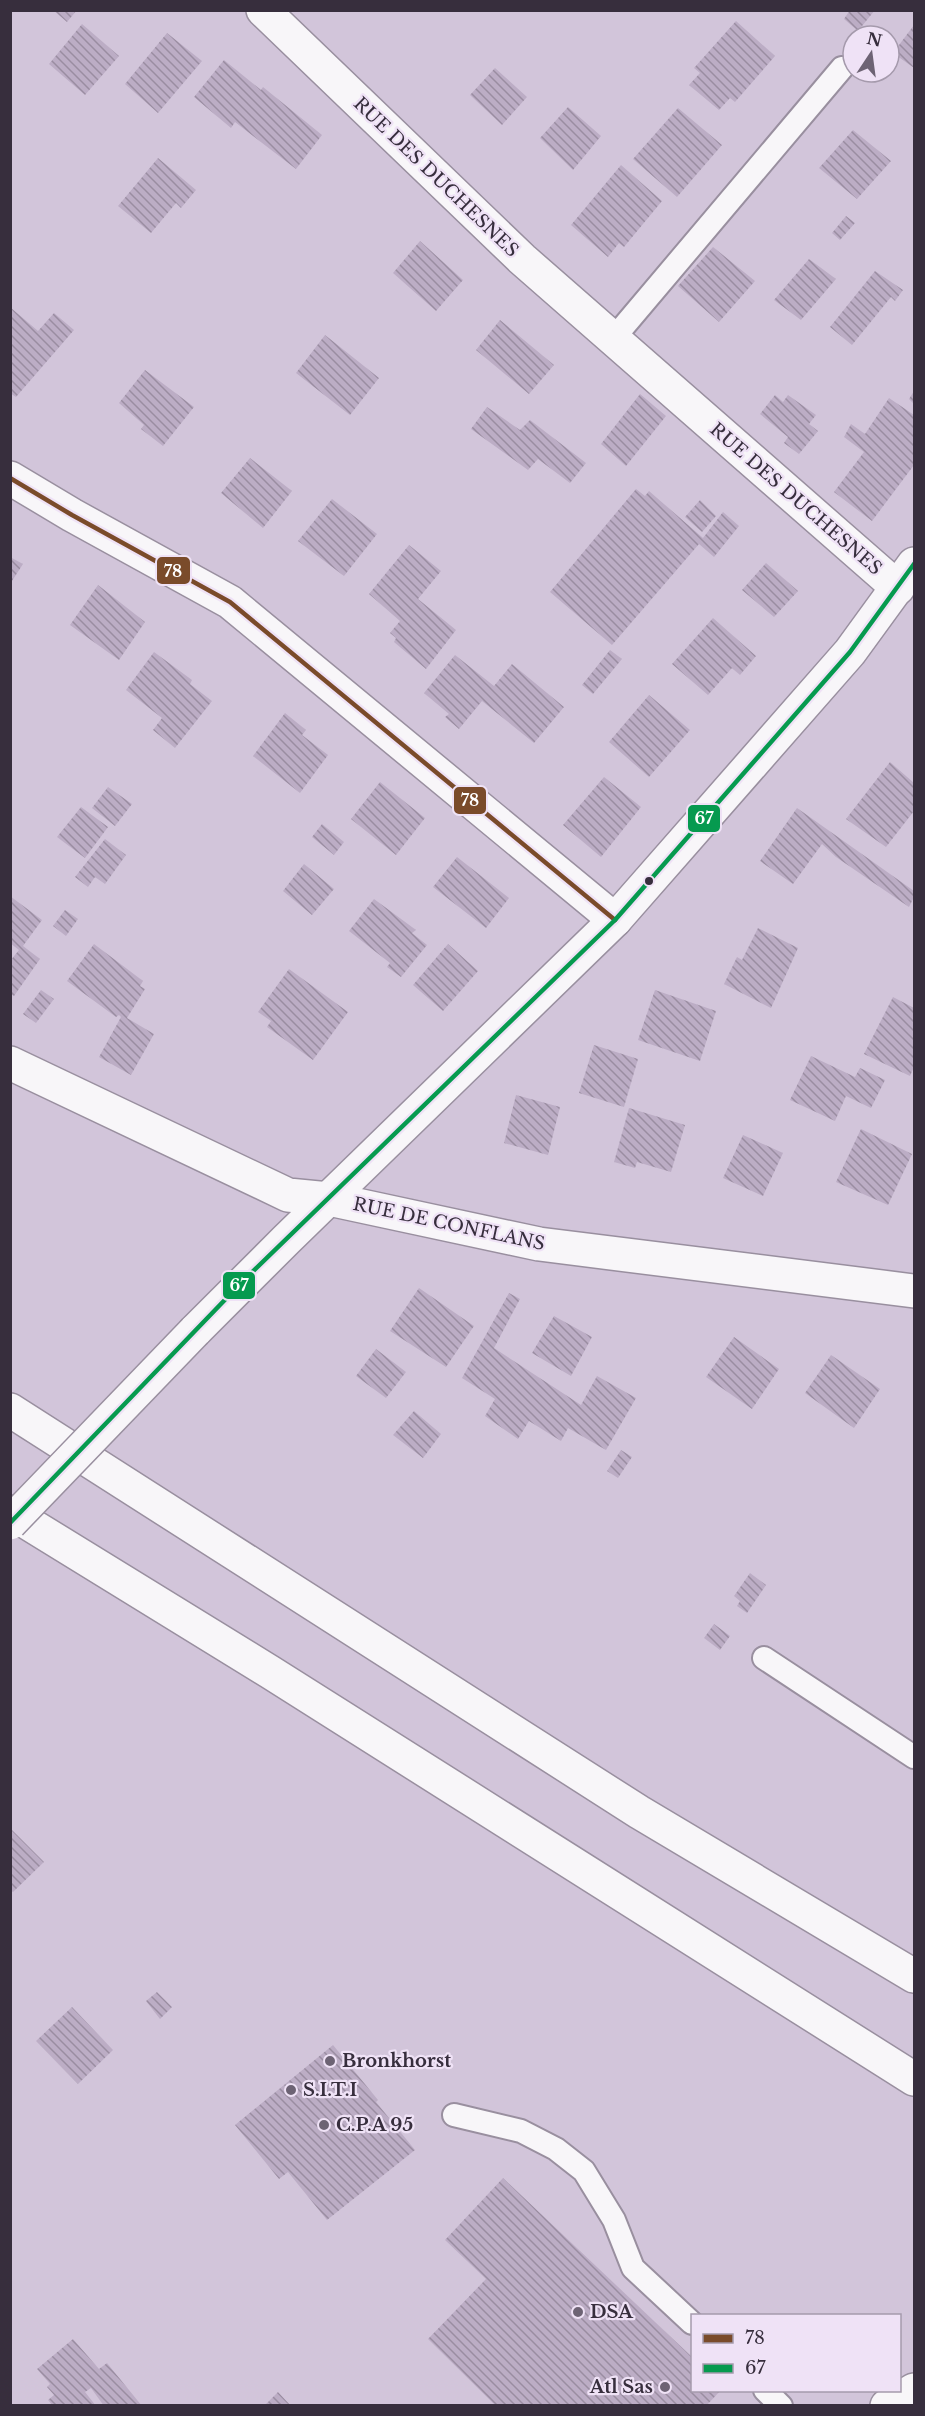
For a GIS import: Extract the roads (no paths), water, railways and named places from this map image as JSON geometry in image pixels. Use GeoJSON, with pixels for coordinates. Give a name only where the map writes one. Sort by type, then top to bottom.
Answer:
{"type":"FeatureCollection","features":[{"type":"Feature","properties":{"kind":"main road","name":"RUE DES DUCHESNES"},"geometry":{"type":"LineString","coordinates":[[263,10],[514,251],[613,339],[906,576]]}},
{"type":"Feature","properties":{"kind":"main road"},"geometry":{"type":"LineString","coordinates":[[10,478],[230,602],[615,920]]}},
{"type":"Feature","properties":{"kind":"main road"},"geometry":{"type":"LineString","coordinates":[[10,1523],[195,1331],[615,920],[850,652],[906,576]]}},
{"type":"Feature","properties":{"kind":"main road","name":"RUE DE CONFLANS"},"geometry":{"type":"LineString","coordinates":[[10,1063],[288,1195],[329,1198],[539,1244],[915,1291]]}},
{"type":"Feature","properties":{"kind":"main road"},"geometry":{"type":"LineString","coordinates":[[10,1410],[639,1812],[915,1976]]}},
{"type":"Feature","properties":{"kind":"main road"},"geometry":{"type":"LineString","coordinates":[[10,1512],[290,1684],[915,2079]]}},
{"type":"Feature","properties":{"kind":"main road"},"geometry":{"type":"LineString","coordinates":[[887,2406],[915,2390]]}},
{"type":"Feature","properties":{"kind":"lane"},"geometry":{"type":"LineString","coordinates":[[613,339],[841,69]]}},
{"type":"Feature","properties":{"kind":"lane"},"geometry":{"type":"LineString","coordinates":[[764,1658],[915,1757]]}},
{"type":"Feature","properties":{"kind":"lane"},"geometry":{"type":"LineString","coordinates":[[454,2115],[521,2131],[556,2149],[584,2171],[614,2220],[633,2268],[691,2321]]}},
{"type":"Feature","properties":{"kind":"lane"},"geometry":{"type":"LineString","coordinates":[[766,2392],[781,2406]]}},
{"type":"Feature","properties":{"kind":"place","name":"Bronkhorst"},"geometry":{"type":"Point","coordinates":[330,2061]}},
{"type":"Feature","properties":{"kind":"place","name":"S.I.T.I"},"geometry":{"type":"Point","coordinates":[291,2090]}},
{"type":"Feature","properties":{"kind":"place","name":"C.P.A 95"},"geometry":{"type":"Point","coordinates":[324,2125]}},
{"type":"Feature","properties":{"kind":"place","name":"DSA"},"geometry":{"type":"Point","coordinates":[578,2312]}},
{"type":"Feature","properties":{"kind":"place","name":"Atl Sas"},"geometry":{"type":"Point","coordinates":[665,2387]}}]}
